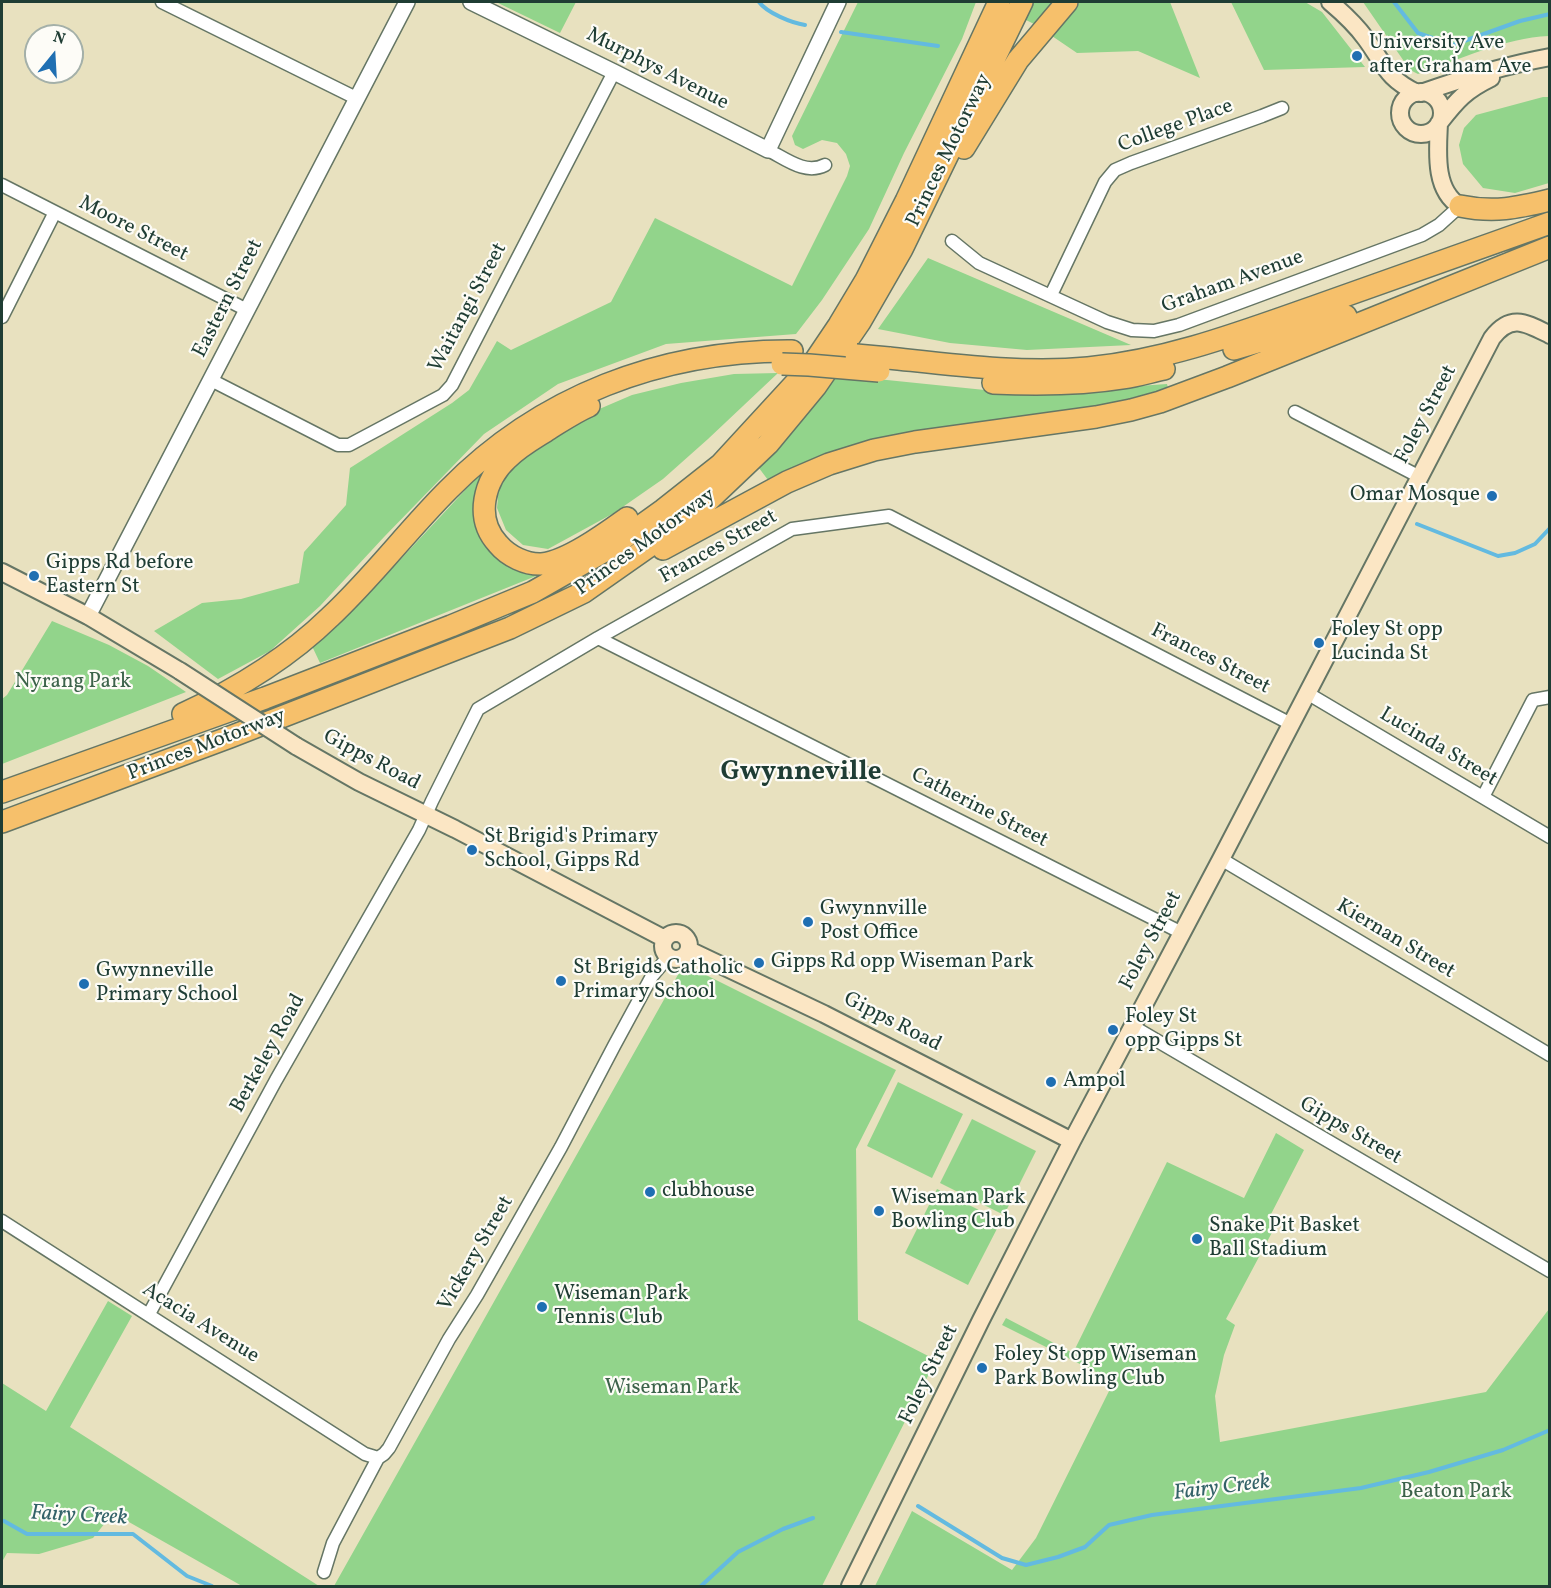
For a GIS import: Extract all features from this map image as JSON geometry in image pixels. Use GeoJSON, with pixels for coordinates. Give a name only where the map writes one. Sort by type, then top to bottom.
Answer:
{"type":"FeatureCollection","features":[{"type":"Feature","properties":{"kind":"highway"},"geometry":{"type":"LineString","coordinates":[[987,26],[993,2]]}},
{"type":"Feature","properties":{"kind":"highway","name":"Princes Motorway"},"geometry":{"type":"LineString","coordinates":[[2,792],[265,698],[533,592],[610,548],[720,465],[812,365],[839,325],[866,280],[906,201],[999,2]]}},
{"type":"Feature","properties":{"kind":"highway","name":"Princes Motorway"},"geometry":{"type":"LineString","coordinates":[[2,822],[208,746],[510,628],[584,592],[671,531],[708,501],[768,444],[816,386],[860,322],[902,249],[1022,2]]}},
{"type":"Feature","properties":{"kind":"highway"},"geometry":{"type":"LineString","coordinates":[[902,249],[1018,60],[1067,2]]}},
{"type":"Feature","properties":{"kind":"highway"},"geometry":{"type":"LineString","coordinates":[[1460,206],[1510,209],[1550,200]]}},
{"type":"Feature","properties":{"kind":"highway"},"geometry":{"type":"LineString","coordinates":[[34,781],[225,694],[285,656],[330,618],[398,547],[448,490],[468,472],[518,431],[555,408],[624,377],[674,363],[759,351],[787,358],[884,365],[1038,370],[1088,368],[1157,357],[1195,348],[1550,223]]}},
{"type":"Feature","properties":{"kind":"highway"},"geometry":{"type":"LineString","coordinates":[[584,592],[787,482],[829,464],[874,450],[915,442],[1096,417],[1160,402],[1227,378],[1550,247]]}},
{"type":"Feature","properties":{"kind":"highway"},"geometry":{"type":"LineString","coordinates":[[884,365],[972,381],[1047,385],[1125,378],[1176,366],[1456,284]]}},
{"type":"Feature","properties":{"kind":"highway"},"geometry":{"type":"LineString","coordinates":[[787,358],[720,368],[647,384],[585,408],[558,423],[518,449],[507,458],[494,475],[486,493],[484,512],[493,538],[513,556],[532,563],[550,562],[576,551],[658,498],[692,472],[774,393],[812,365]]}},
{"type":"Feature","properties":{"kind":"main road"},"geometry":{"type":"LineString","coordinates":[[1330,2],[1361,33],[1397,81],[1419,93],[1431,96],[1439,104],[1442,114],[1439,122],[1438,147],[1440,174]]}},
{"type":"Feature","properties":{"kind":"main road"},"geometry":{"type":"LineString","coordinates":[[1521,62],[1469,89],[1456,101],[1433,130],[1423,134],[1412,132],[1404,124],[1400,111],[1403,103],[1410,96],[1521,62],[1550,57]]}},
{"type":"Feature","properties":{"kind":"main road"},"geometry":{"type":"LineString","coordinates":[[1382,64],[1404,124],[1426,150],[1449,196],[1460,206]]}},
{"type":"Feature","properties":{"kind":"main road","name":"Foley Street"},"geometry":{"type":"LineString","coordinates":[[850,1587],[1072,1141],[1492,338],[1498,330],[1510,323],[1523,323],[1550,335]]}},
{"type":"Feature","properties":{"kind":"main road","name":"Gipps Road"},"geometry":{"type":"LineString","coordinates":[[2,572],[88,616],[180,671],[296,746],[359,782],[665,939],[671,934],[680,933],[689,941],[689,950],[824,1014],[1072,1141]]}},
{"type":"Feature","properties":{"kind":"main road"},"geometry":{"type":"LineString","coordinates":[[665,939],[663,946],[672,958],[681,958],[689,950]]}},
{"type":"Feature","properties":{"kind":"street"},"geometry":{"type":"LineString","coordinates":[[162,2],[356,98]]}},
{"type":"Feature","properties":{"kind":"street","name":"Eastern Street"},"geometry":{"type":"LineString","coordinates":[[88,616],[407,2]]}},
{"type":"Feature","properties":{"kind":"street","name":"Murphys Avenue"},"geometry":{"type":"LineString","coordinates":[[471,2],[805,169],[825,165]]}},
{"type":"Feature","properties":{"kind":"street"},"geometry":{"type":"LineString","coordinates":[[768,150],[837,2]]}},
{"type":"Feature","properties":{"kind":"street","name":"Waitangi Street"},"geometry":{"type":"LineString","coordinates":[[211,380],[338,445],[349,445],[443,395],[452,385],[614,72]]}},
{"type":"Feature","properties":{"kind":"street","name":"College Place"},"geometry":{"type":"LineString","coordinates":[[1051,295],[1105,182],[1115,170],[1282,108]]}},
{"type":"Feature","properties":{"kind":"street","name":"Moore Street"},"geometry":{"type":"LineString","coordinates":[[2,185],[247,310]]}},
{"type":"Feature","properties":{"kind":"street","name":"Graham Avenue"},"geometry":{"type":"LineString","coordinates":[[952,241],[979,263],[1107,322],[1132,330],[1154,331],[1179,325],[1422,235],[1439,225],[1460,206]]}},
{"type":"Feature","properties":{"kind":"street"},"geometry":{"type":"LineString","coordinates":[[2,317],[55,212]]}},
{"type":"Feature","properties":{"kind":"street"},"geometry":{"type":"LineString","coordinates":[[1295,412],[1420,477]]}},
{"type":"Feature","properties":{"kind":"street","name":"Frances Street"},"geometry":{"type":"LineString","coordinates":[[426,816],[478,709],[598,638],[792,529],[890,516],[1291,724]]}},
{"type":"Feature","properties":{"kind":"street","name":"Catherine Street"},"geometry":{"type":"LineString","coordinates":[[598,638],[1182,933]]}},
{"type":"Feature","properties":{"kind":"street","name":"Lucinda Street"},"geometry":{"type":"LineString","coordinates":[[1307,693],[1550,837]]}},
{"type":"Feature","properties":{"kind":"street"},"geometry":{"type":"LineString","coordinates":[[1483,797],[1533,700],[1550,697]]}},
{"type":"Feature","properties":{"kind":"street","name":"Berkeley Road"},"geometry":{"type":"LineString","coordinates":[[149,1314],[276,1080],[426,816]]}},
{"type":"Feature","properties":{"kind":"street","name":"Kiernan Street"},"geometry":{"type":"LineString","coordinates":[[1221,859],[1550,1055]]}},
{"type":"Feature","properties":{"kind":"street","name":"Vickery Street"},"geometry":{"type":"LineString","coordinates":[[324,1572],[333,1543],[378,1458],[389,1448],[449,1339],[506,1246],[652,976],[669,956]]}},
{"type":"Feature","properties":{"kind":"street","name":"Gipps Street"},"geometry":{"type":"LineString","coordinates":[[1132,1026],[1550,1271]]}},
{"type":"Feature","properties":{"kind":"street","name":"Acacia Avenue"},"geometry":{"type":"LineString","coordinates":[[2,1221],[365,1454],[378,1458]]}},
{"type":"Feature","properties":{"kind":"green space"},"geometry":{"type":"Polygon","coordinates":[[[496,2],[576,2],[560,33],[496,2]]]}},
{"type":"Feature","properties":{"kind":"green space"},"geometry":{"type":"Polygon","coordinates":[[[858,2],[976,2],[962,39],[904,153],[869,229],[822,300],[796,334],[666,344],[558,384],[484,434],[320,606],[270,651],[218,679],[154,631],[202,603],[241,599],[299,583],[304,552],[346,505],[350,468],[469,390],[497,341],[511,350],[611,302],[655,218],[792,286],[850,166],[846,154],[837,143],[822,140],[803,149],[795,145],[792,136],[858,2]]]}},
{"type":"Feature","properties":{"kind":"green space"},"geometry":{"type":"Polygon","coordinates":[[[1034,2],[1056,2],[1034,24],[1024,19],[1034,2]]]}},
{"type":"Feature","properties":{"kind":"green space"},"geometry":{"type":"Polygon","coordinates":[[[1080,2],[1170,2],[1200,78],[1138,51],[1077,53],[1052,36],[1080,2]]]}},
{"type":"Feature","properties":{"kind":"green space"},"geometry":{"type":"Polygon","coordinates":[[[1231,2],[1305,2],[1322,12],[1365,67],[1264,70],[1231,2]]]}},
{"type":"Feature","properties":{"kind":"green space"},"geometry":{"type":"Polygon","coordinates":[[[1363,2],[1549,2],[1549,36],[1499,45],[1418,74],[1410,70],[1363,2]]]}},
{"type":"Feature","properties":{"kind":"green space"},"geometry":{"type":"Polygon","coordinates":[[[1549,97],[1549,183],[1515,193],[1483,188],[1463,164],[1459,145],[1464,128],[1476,115],[1549,97]]]}},
{"type":"Feature","properties":{"kind":"green space"},"geometry":{"type":"Polygon","coordinates":[[[928,258],[1131,345],[1027,350],[950,343],[878,329],[928,258]]]}},
{"type":"Feature","properties":{"kind":"green space"},"geometry":{"type":"Polygon","coordinates":[[[778,373],[663,479],[614,513],[548,549],[523,545],[506,530],[497,508],[499,487],[515,464],[590,413],[632,395],[681,383],[734,374],[778,373]]]}},
{"type":"Feature","properties":{"kind":"green space"},"geometry":{"type":"Polygon","coordinates":[[[838,375],[1024,394],[1167,384],[1168,388],[1088,410],[911,433],[830,452],[768,480],[759,468],[838,375]]]}},
{"type":"Feature","properties":{"kind":"green space"},"geometry":{"type":"Polygon","coordinates":[[[482,472],[476,493],[475,524],[496,556],[546,572],[320,663],[312,646],[358,605],[482,472]]]}},
{"type":"Feature","properties":{"kind":"green space","name":"Nyrang Park"},"geometry":{"type":"Polygon","coordinates":[[[52,621],[109,645],[148,666],[186,692],[2,764],[2,699],[7,695],[52,621]]]}},
{"type":"Feature","properties":{"kind":"green space","name":"Wiseman Park"},"geometry":{"type":"Polygon","coordinates":[[[684,964],[896,1070],[856,1149],[858,1320],[936,1360],[822,1586],[334,1586],[684,964]]]}},
{"type":"Feature","properties":{"kind":"green space"},"geometry":{"type":"Polygon","coordinates":[[[898,1082],[963,1114],[932,1178],[867,1146],[898,1082]]]}},
{"type":"Feature","properties":{"kind":"green space"},"geometry":{"type":"Polygon","coordinates":[[[972,1119],[1036,1151],[1004,1215],[940,1183],[972,1119]]]}},
{"type":"Feature","properties":{"kind":"green space","name":"Beaton Park"},"geometry":{"type":"Polygon","coordinates":[[[1276,1133],[1304,1150],[1269,1218],[1277,1223],[1226,1319],[1235,1325],[1224,1355],[1215,1396],[1220,1442],[1486,1392],[1549,1309],[1549,1586],[875,1586],[912,1511],[1012,1570],[1036,1538],[1114,1381],[1002,1325],[1006,1318],[1073,1353],[1167,1162],[1244,1198],[1276,1133]]]}},
{"type":"Feature","properties":{"kind":"green space"},"geometry":{"type":"Polygon","coordinates":[[[937,1189],[1001,1221],[968,1285],[905,1253],[937,1189]]]}},
{"type":"Feature","properties":{"kind":"green space"},"geometry":{"type":"Polygon","coordinates":[[[108,1301],[132,1316],[70,1427],[319,1586],[242,1586],[113,1513],[93,1538],[39,1554],[7,1553],[2,1562],[2,1383],[46,1411],[108,1301]]]}},
{"type":"Feature","properties":{"kind":"waterway"},"geometry":{"type":"LineString","coordinates":[[759,2],[780,17],[805,25]]}},
{"type":"Feature","properties":{"kind":"waterway"},"geometry":{"type":"LineString","coordinates":[[1394,2],[1418,33],[1453,45],[1520,21],[1550,14]]}},
{"type":"Feature","properties":{"kind":"waterway"},"geometry":{"type":"LineString","coordinates":[[841,32],[938,46]]}},
{"type":"Feature","properties":{"kind":"waterway"},"geometry":{"type":"LineString","coordinates":[[1417,524],[1498,556],[1515,553],[1535,544],[1550,528]]}},
{"type":"Feature","properties":{"kind":"waterway","name":"Fairy Creek"},"geometry":{"type":"LineString","coordinates":[[918,1506],[1002,1558],[1026,1565],[1085,1547],[1109,1525],[1152,1515],[1361,1488],[1429,1472],[1503,1450],[1550,1430]]}},
{"type":"Feature","properties":{"kind":"waterway","name":"Fairy Creek"},"geometry":{"type":"LineString","coordinates":[[701,1586],[738,1552],[783,1529],[813,1518]]}},
{"type":"Feature","properties":{"kind":"waterway","name":"Fairy Creek"},"geometry":{"type":"LineString","coordinates":[[4,1521],[27,1534],[133,1534],[187,1576],[212,1586]]}},
{"type":"Feature","properties":{"kind":"place","name":"University Ave after Graham Ave"},"geometry":{"type":"Point","coordinates":[1357,56]}},
{"type":"Feature","properties":{"kind":"place","name":"Omar Mosque"},"geometry":{"type":"Point","coordinates":[1492,496]}},
{"type":"Feature","properties":{"kind":"place","name":"Gipps Rd before Eastern St"},"geometry":{"type":"Point","coordinates":[34,576]}},
{"type":"Feature","properties":{"kind":"place","name":"Foley St opp Lucinda St"},"geometry":{"type":"Point","coordinates":[1319,643]}},
{"type":"Feature","properties":{"kind":"place","name":"St Brigid's Primary School, Gipps Rd"},"geometry":{"type":"Point","coordinates":[472,850]}},
{"type":"Feature","properties":{"kind":"place","name":"Gwynnville Post Office"},"geometry":{"type":"Point","coordinates":[808,922]}},
{"type":"Feature","properties":{"kind":"place","name":"Gipps Rd opp Wiseman Park"},"geometry":{"type":"Point","coordinates":[759,963]}},
{"type":"Feature","properties":{"kind":"place","name":"St Brigids Catholic Primary School"},"geometry":{"type":"Point","coordinates":[561,981]}},
{"type":"Feature","properties":{"kind":"place","name":"Gwynneville Primary School"},"geometry":{"type":"Point","coordinates":[84,984]}},
{"type":"Feature","properties":{"kind":"place","name":"Foley St opp Gipps St"},"geometry":{"type":"Point","coordinates":[1113,1030]}},
{"type":"Feature","properties":{"kind":"place","name":"Ampol"},"geometry":{"type":"Point","coordinates":[1051,1082]}},
{"type":"Feature","properties":{"kind":"place","name":"clubhouse"},"geometry":{"type":"Point","coordinates":[650,1192]}},
{"type":"Feature","properties":{"kind":"place","name":"Wiseman Park Bowling Club"},"geometry":{"type":"Point","coordinates":[879,1211]}},
{"type":"Feature","properties":{"kind":"place","name":"Snake Pit Basket Ball Stadium"},"geometry":{"type":"Point","coordinates":[1197,1239]}},
{"type":"Feature","properties":{"kind":"place","name":"Wiseman Park Tennis Club"},"geometry":{"type":"Point","coordinates":[542,1307]}},
{"type":"Feature","properties":{"kind":"place","name":"Foley St opp Wiseman Park Bowling Club"},"geometry":{"type":"Point","coordinates":[982,1368]}},
{"type":"Feature","properties":{"kind":"district","name":"Gwynneville"},"geometry":{"type":"Point","coordinates":[801,774]}}]}
